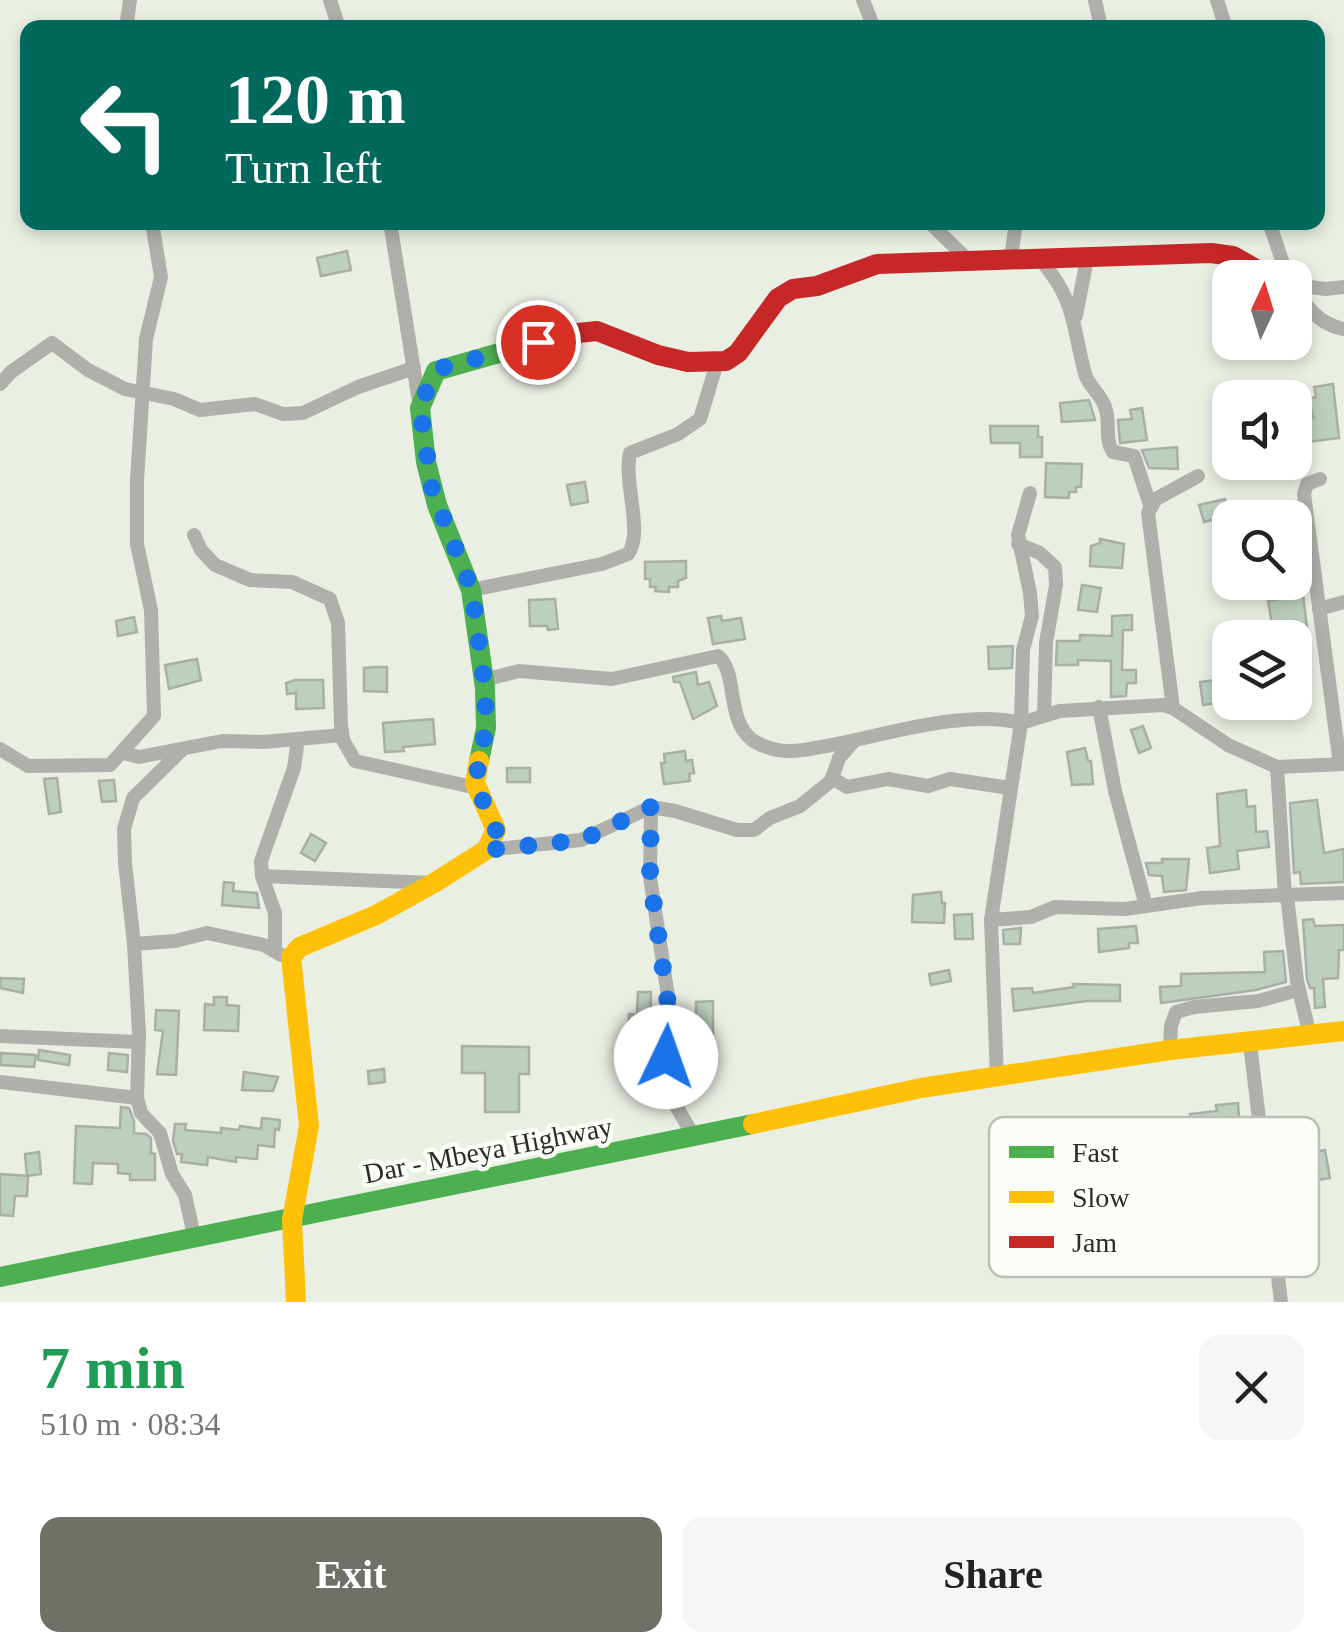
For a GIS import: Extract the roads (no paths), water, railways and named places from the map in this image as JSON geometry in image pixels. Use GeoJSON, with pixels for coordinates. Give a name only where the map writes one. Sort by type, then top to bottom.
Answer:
{"type":"FeatureCollection","features":[{"type":"Feature","properties":{"kind":"main road"},"geometry":{"type":"LineString","coordinates":[[296,1302],[292,1220],[309,1135],[306,1082],[282,955],[376,916],[434,883],[486,850],[496,830],[477,788],[475,771],[486,728],[472,590],[432,489],[420,408],[430,382],[441,368],[583,332],[609,333],[658,355],[688,362],[717,363],[738,354],[778,298],[793,289],[817,286],[877,264],[1222,254],[1243,260]]}},
{"type":"Feature","properties":{"kind":"main road","name":"Dar - Mbeya Highway"},"geometry":{"type":"LineString","coordinates":[[0,1277],[596,1158],[922,1088],[1170,1050],[1344,1032]]}},
{"type":"Feature","properties":{"kind":"street"},"geometry":{"type":"LineString","coordinates":[[0,749],[34,767],[105,766],[115,763],[131,739],[154,716],[151,610],[137,544],[136,480],[148,323],[161,277],[153,230]]}},
{"type":"Feature","properties":{"kind":"street"},"geometry":{"type":"LineString","coordinates":[[391,230],[420,408]]}},
{"type":"Feature","properties":{"kind":"street"},"geometry":{"type":"LineString","coordinates":[[937,230],[967,259]]}},
{"type":"Feature","properties":{"kind":"street"},"geometry":{"type":"LineString","coordinates":[[1011,258],[1015,230]]}},
{"type":"Feature","properties":{"kind":"street"},"geometry":{"type":"LineString","coordinates":[[1272,230],[1282,260]]}},
{"type":"Feature","properties":{"kind":"street"},"geometry":{"type":"LineString","coordinates":[[1040,258],[1062,284],[1075,322],[1086,379],[1106,409],[1109,446],[1115,453],[1134,456],[1150,505],[1148,518],[1173,708]]}},
{"type":"Feature","properties":{"kind":"street"},"geometry":{"type":"LineString","coordinates":[[1075,322],[1087,259]]}},
{"type":"Feature","properties":{"kind":"street"},"geometry":{"type":"LineString","coordinates":[[1312,288],[1344,288]]}},
{"type":"Feature","properties":{"kind":"street"},"geometry":{"type":"LineString","coordinates":[[1312,312],[1328,324],[1344,329],[1344,337]]}},
{"type":"Feature","properties":{"kind":"street"},"geometry":{"type":"LineString","coordinates":[[0,384],[10,372],[52,342],[88,370],[142,395],[174,399],[200,410],[255,404],[283,414],[296,414],[320,408],[358,387],[414,368]]}},
{"type":"Feature","properties":{"kind":"street"},"geometry":{"type":"LineString","coordinates":[[472,590],[602,564],[628,554],[635,538],[628,488],[629,456],[634,450],[678,434],[700,420],[717,363]]}},
{"type":"Feature","properties":{"kind":"street"},"geometry":{"type":"LineString","coordinates":[[1150,505],[1198,476]]}},
{"type":"Feature","properties":{"kind":"street"},"geometry":{"type":"LineString","coordinates":[[484,680],[519,671],[612,679],[718,656],[726,666],[732,700],[750,738],[789,752],[956,722],[1022,723],[1044,714],[1153,704],[1173,708],[1228,745],[1277,768],[1342,764],[1304,490],[1320,479]]}},
{"type":"Feature","properties":{"kind":"street"},"geometry":{"type":"LineString","coordinates":[[997,1079],[991,920],[1022,723],[1023,650],[1032,616],[1018,544],[1019,526],[1030,492]]}},
{"type":"Feature","properties":{"kind":"street"},"geometry":{"type":"LineString","coordinates":[[194,535],[215,565],[250,580],[292,582],[330,599],[338,624],[342,735],[351,758],[358,763],[477,788]]}},
{"type":"Feature","properties":{"kind":"street"},"geometry":{"type":"LineString","coordinates":[[1018,544],[1040,553],[1055,567],[1056,585],[1046,643],[1044,714]]}},
{"type":"Feature","properties":{"kind":"street"},"geometry":{"type":"LineString","coordinates":[[1320,609],[1344,602]]}},
{"type":"Feature","properties":{"kind":"street"},"geometry":{"type":"LineString","coordinates":[[1098,707],[1146,906]]}},
{"type":"Feature","properties":{"kind":"street"},"geometry":{"type":"LineString","coordinates":[[124,752],[140,756],[222,741],[342,735]]}},
{"type":"Feature","properties":{"kind":"street"},"geometry":{"type":"LineString","coordinates":[[134,944],[207,934],[282,955],[261,861],[294,768],[298,740]]}},
{"type":"Feature","properties":{"kind":"street"},"geometry":{"type":"LineString","coordinates":[[486,850],[582,840],[651,807],[736,830],[754,830],[770,818],[800,806],[832,778],[839,758],[854,741]]}},
{"type":"Feature","properties":{"kind":"street"},"geometry":{"type":"LineString","coordinates":[[182,750],[142,787],[126,816],[125,863],[134,944],[137,1098],[141,1113],[160,1133],[172,1174],[184,1195],[194,1240]]}},
{"type":"Feature","properties":{"kind":"street"},"geometry":{"type":"LineString","coordinates":[[1277,768],[1286,896],[1298,990],[1310,1036]]}},
{"type":"Feature","properties":{"kind":"street"},"geometry":{"type":"LineString","coordinates":[[832,778],[846,788],[888,780],[928,786],[950,778],[1010,788]]}},
{"type":"Feature","properties":{"kind":"street"},"geometry":{"type":"LineString","coordinates":[[651,807],[650,877],[668,1004],[666,1074],[672,1099],[694,1136]]}},
{"type":"Feature","properties":{"kind":"street"},"geometry":{"type":"LineString","coordinates":[[262,876],[434,883]]}},
{"type":"Feature","properties":{"kind":"street"},"geometry":{"type":"LineString","coordinates":[[991,920],[1030,917],[1055,907],[1108,910],[1202,898],[1344,893]]}},
{"type":"Feature","properties":{"kind":"street"},"geometry":{"type":"LineString","coordinates":[[1170,1050],[1176,1012],[1274,998],[1298,990]]}},
{"type":"Feature","properties":{"kind":"street"},"geometry":{"type":"LineString","coordinates":[[0,1036],[138,1042]]}},
{"type":"Feature","properties":{"kind":"street"},"geometry":{"type":"LineString","coordinates":[[1250,1044],[1259,1117]]}},
{"type":"Feature","properties":{"kind":"street"},"geometry":{"type":"LineString","coordinates":[[0,1082],[137,1098]]}},
{"type":"Feature","properties":{"kind":"street"},"geometry":{"type":"LineString","coordinates":[[1278,1277],[1281,1302]]}}]}
